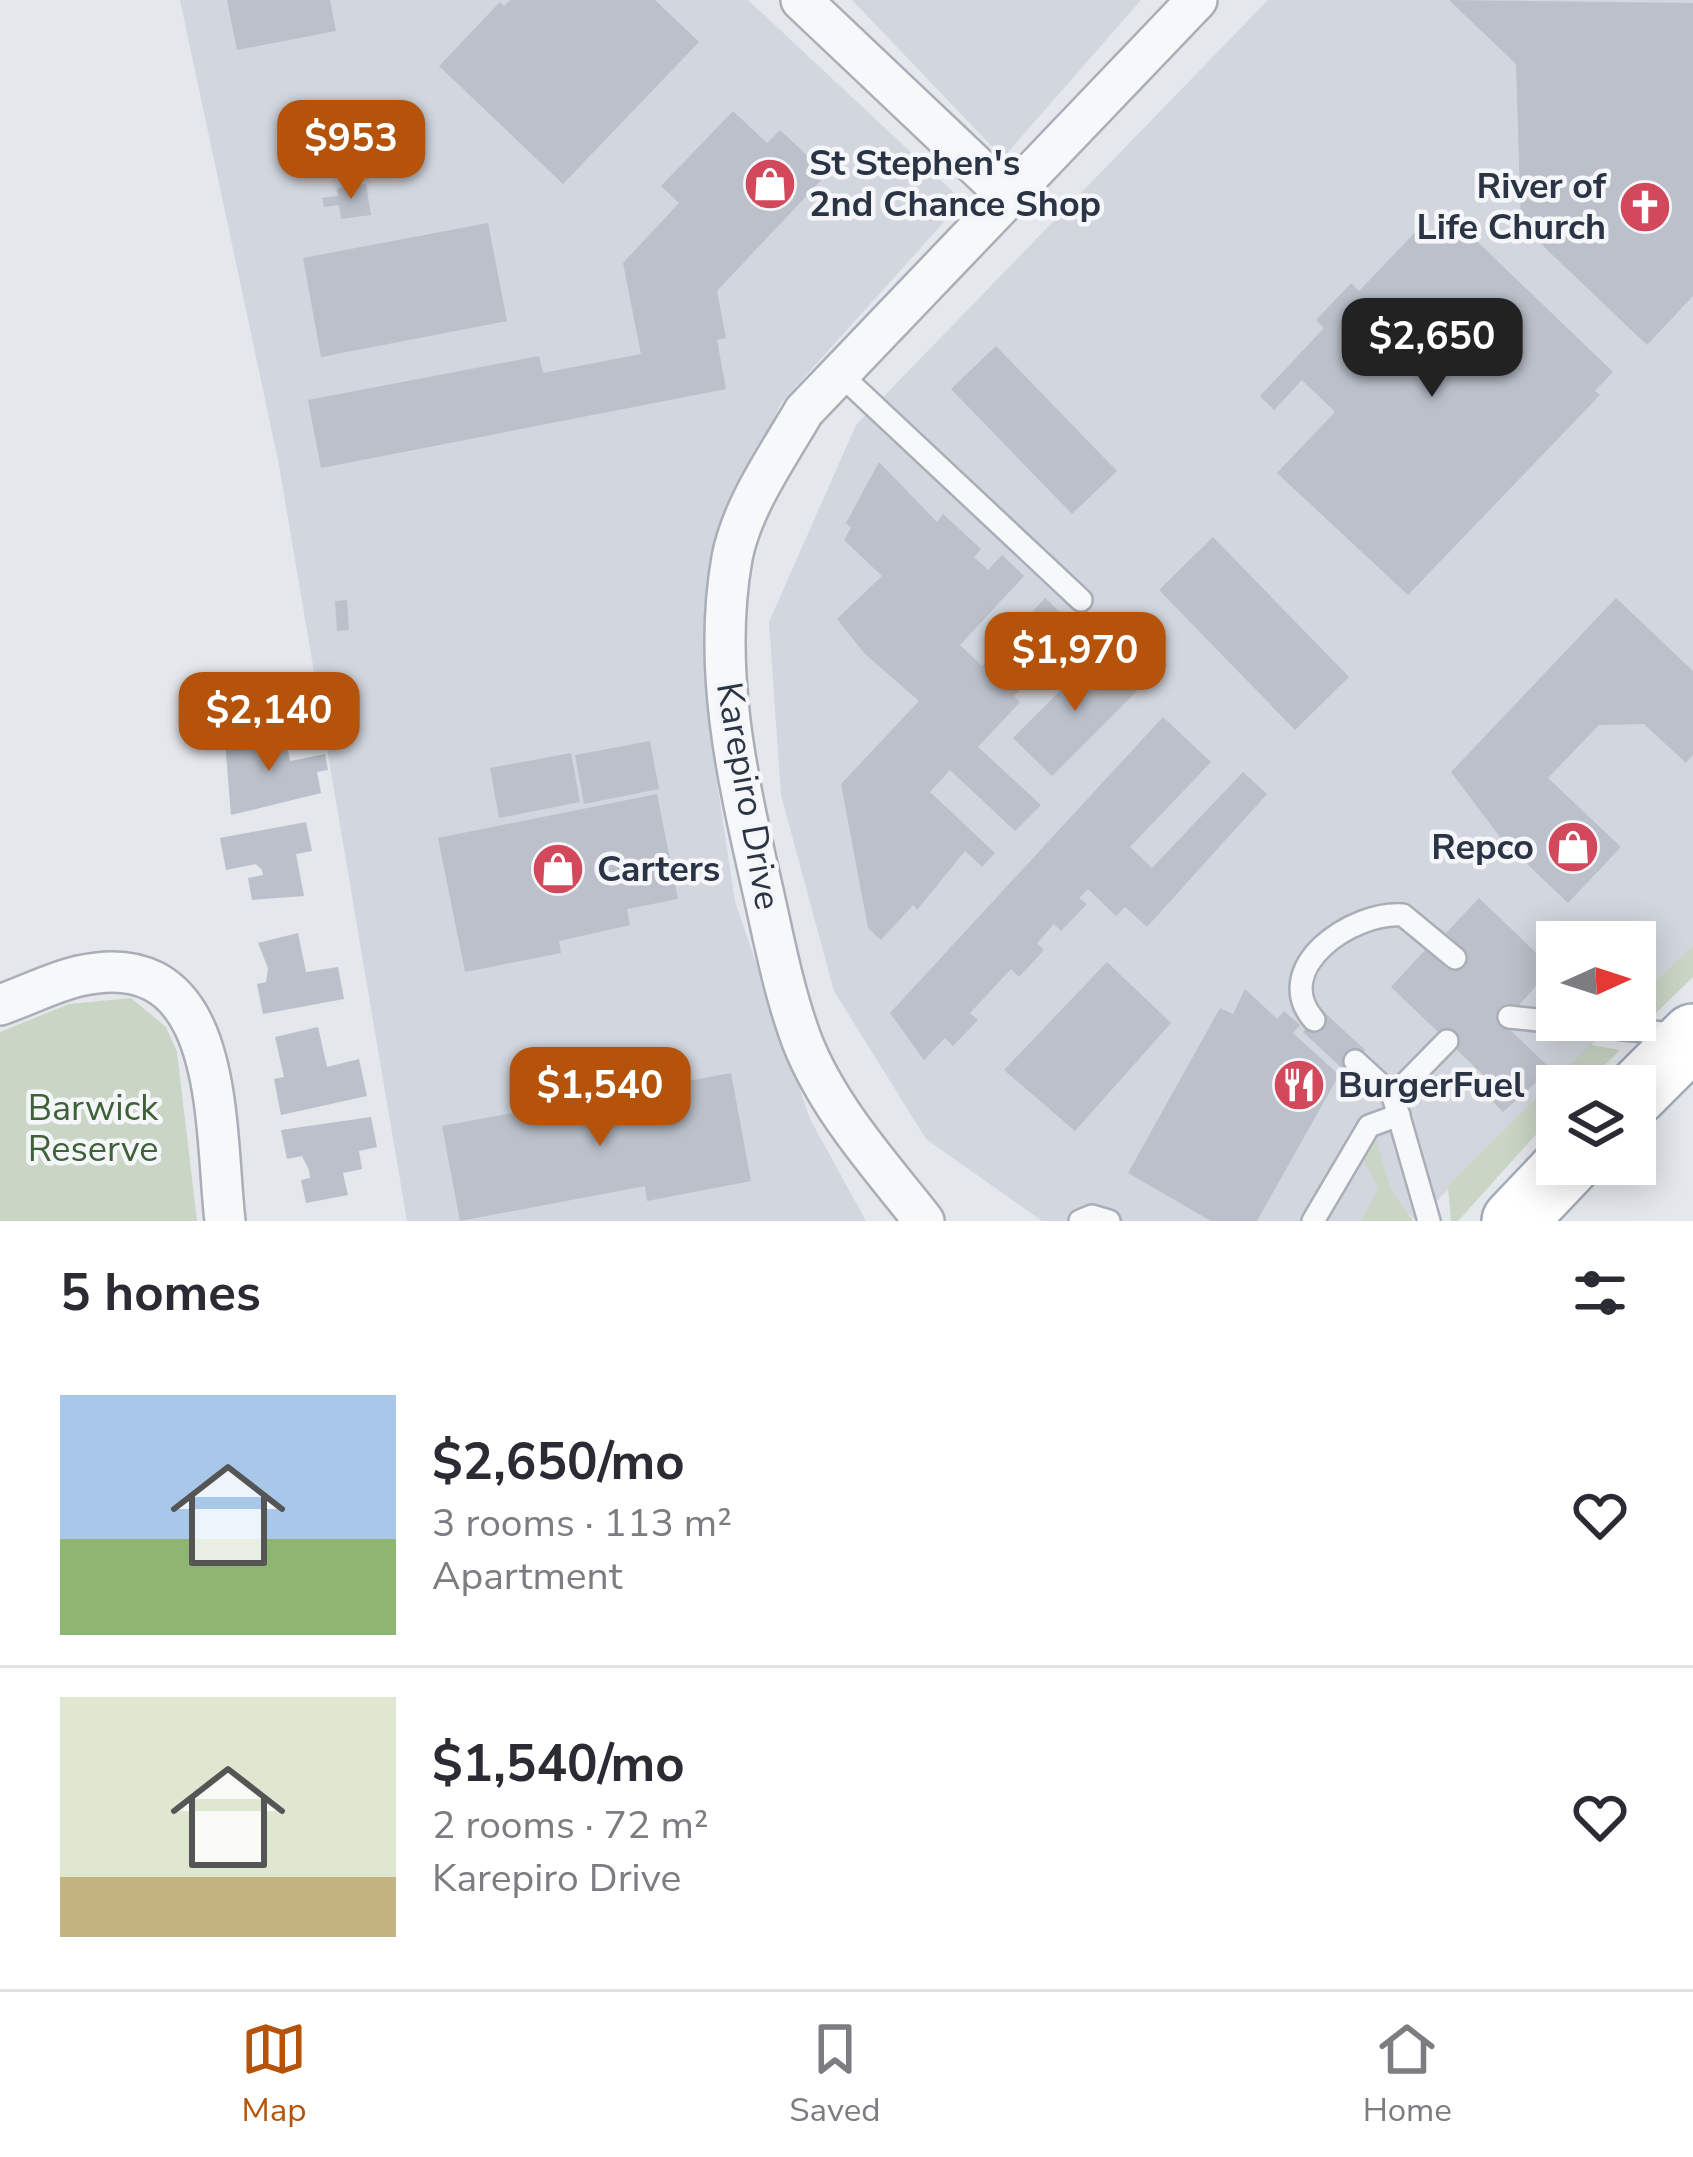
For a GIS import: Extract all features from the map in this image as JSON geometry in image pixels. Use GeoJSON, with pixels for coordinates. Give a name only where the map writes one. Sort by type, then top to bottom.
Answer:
{"type":"FeatureCollection","features":[{"type":"Feature","properties":{"kind":"main road"},"geometry":{"type":"LineString","coordinates":[[1656,1073],[1693,1036]]}},
{"type":"Feature","properties":{"kind":"main road"},"geometry":{"type":"LineString","coordinates":[[1514,1221],[1548,1185]]}},
{"type":"Feature","properties":{"kind":"street"},"geometry":{"type":"LineString","coordinates":[[801,0],[1010,198]]}},
{"type":"Feature","properties":{"kind":"street","name":"Karepiro Drive"},"geometry":{"type":"LineString","coordinates":[[924,1221],[853,1130],[802,1041],[761,880],[726,700],[723,636],[733,553],[760,487],[805,411],[1197,0]]}},
{"type":"Feature","properties":{"kind":"street"},"geometry":{"type":"LineString","coordinates":[[0,1005],[81,976],[115,974],[156,981],[188,1007],[205,1041],[225,1221]]}},
{"type":"Feature","properties":{"kind":"lane"},"geometry":{"type":"LineString","coordinates":[[840,374],[1082,600]]}},
{"type":"Feature","properties":{"kind":"lane"},"geometry":{"type":"LineString","coordinates":[[1314,1020],[1300,1004],[1299,974],[1311,958],[1372,916],[1403,915],[1455,958]]}},
{"type":"Feature","properties":{"kind":"lane"},"geometry":{"type":"LineString","coordinates":[[1509,1017],[1693,1036]]}},
{"type":"Feature","properties":{"kind":"lane"},"geometry":{"type":"LineString","coordinates":[[1313,1221],[1369,1126],[1396,1105],[1447,1041]]}},
{"type":"Feature","properties":{"kind":"lane"},"geometry":{"type":"LineString","coordinates":[[1355,1061],[1396,1105],[1429,1221]]}},
{"type":"Feature","properties":{"kind":"lane"},"geometry":{"type":"LineString","coordinates":[[1080,1221],[1092,1216],[1109,1221]]}},
{"type":"Feature","properties":{"kind":"shaded area"},"geometry":{"type":"Polygon","coordinates":[[[180,0],[748,0],[963,201],[781,403],[729,521],[715,627],[713,755],[735,902],[810,1119],[866,1221],[407,1221],[279,465],[180,0]]]}},
{"type":"Feature","properties":{"kind":"shaded area"},"geometry":{"type":"Polygon","coordinates":[[[852,0],[1141,0],[1003,158],[852,0]]]}},
{"type":"Feature","properties":{"kind":"shaded area"},"geometry":{"type":"Polygon","coordinates":[[[1268,0],[1693,0],[1693,945],[1656,981],[1656,921],[1536,921],[1536,1041],[1595,1041],[1571,1065],[1536,1065],[1536,1101],[1417,1221],[1404,1211],[1395,1221],[1042,1221],[926,1139],[834,991],[781,795],[769,622],[856,425],[1268,0]]]}},
{"type":"Feature","properties":{"kind":"green space"},"geometry":{"type":"Polygon","coordinates":[[[1693,945],[1693,977],[1656,1013],[1656,981],[1693,945]]]}},
{"type":"Feature","properties":{"kind":"green space","name":"Barwick Reserve"},"geometry":{"type":"Polygon","coordinates":[[[131,998],[166,1027],[177,1052],[197,1221],[0,1221],[0,1032],[69,1004],[131,998]]]}},
{"type":"Feature","properties":{"kind":"green space"},"geometry":{"type":"Polygon","coordinates":[[[1590,1045],[1620,1050],[1605,1065],[1570,1065],[1590,1045]]]}},
{"type":"Feature","properties":{"kind":"green space"},"geometry":{"type":"Polygon","coordinates":[[[1536,1099],[1536,1134],[1458,1221],[1451,1221],[1448,1186],[1536,1099]]]}},
{"type":"Feature","properties":{"kind":"green space"},"geometry":{"type":"Polygon","coordinates":[[[1376,1141],[1391,1190],[1413,1221],[1361,1221],[1378,1189],[1364,1160],[1376,1141]]]}},
{"type":"Feature","properties":{"kind":"building"},"geometry":{"type":"Polygon","coordinates":[[[227,0],[330,0],[336,31],[237,50],[227,0]]]}},
{"type":"Feature","properties":{"kind":"building"},"geometry":{"type":"Polygon","coordinates":[[[510,0],[655,0],[699,42],[563,184],[439,66],[500,2],[504,6],[510,0]]]}},
{"type":"Feature","properties":{"kind":"building"},"geometry":{"type":"Polygon","coordinates":[[[1449,0],[1693,3],[1693,296],[1647,345],[1521,225],[1516,64],[1449,0]]]}},
{"type":"Feature","properties":{"kind":"building"},"geometry":{"type":"Polygon","coordinates":[[[733,111],[767,143],[780,130],[827,174],[717,291],[726,338],[717,340],[726,389],[321,468],[308,400],[539,356],[543,373],[641,354],[623,263],[679,203],[661,186],[733,111]]]}},
{"type":"Feature","properties":{"kind":"building"},"geometry":{"type":"Polygon","coordinates":[[[366,184],[371,215],[341,219],[339,205],[324,207],[322,198],[338,196],[337,188],[366,184]]]}},
{"type":"Feature","properties":{"kind":"building"},"geometry":{"type":"Polygon","coordinates":[[[1443,222],[1460,225],[1613,372],[1595,391],[1600,395],[1408,595],[1277,473],[1335,412],[1302,380],[1274,410],[1260,396],[1324,328],[1316,320],[1351,283],[1359,291],[1423,224],[1432,233],[1443,222]]]}},
{"type":"Feature","properties":{"kind":"building"},"geometry":{"type":"Polygon","coordinates":[[[488,223],[507,321],[321,357],[303,258],[488,223]]]}},
{"type":"Feature","properties":{"kind":"building"},"geometry":{"type":"Polygon","coordinates":[[[996,346],[1117,471],[1072,514],[951,389],[996,346]]]}},
{"type":"Feature","properties":{"kind":"building"},"geometry":{"type":"Polygon","coordinates":[[[879,462],[937,522],[943,514],[981,549],[974,557],[988,570],[1002,555],[1024,576],[960,645],[982,666],[1045,598],[1078,629],[1014,696],[1020,702],[978,747],[1041,805],[1015,831],[950,770],[930,792],[995,853],[982,867],[965,851],[917,910],[913,905],[881,940],[868,928],[841,784],[919,701],[865,654],[837,619],[882,576],[844,540],[851,528],[846,523],[879,462]]]}},
{"type":"Feature","properties":{"kind":"building"},"geometry":{"type":"Polygon","coordinates":[[[1213,537],[1349,677],[1295,730],[1159,590],[1213,537]]]}},
{"type":"Feature","properties":{"kind":"building"},"geometry":{"type":"Polygon","coordinates":[[[1616,598],[1693,671],[1693,755],[1686,763],[1644,724],[1599,725],[1548,778],[1621,847],[1568,903],[1503,841],[1451,772],[1616,598]]]}},
{"type":"Feature","properties":{"kind":"building"},"geometry":{"type":"Polygon","coordinates":[[[347,600],[349,630],[337,631],[335,601],[347,600]]]}},
{"type":"Feature","properties":{"kind":"building"},"geometry":{"type":"Polygon","coordinates":[[[1098,653],[1137,691],[1052,776],[1013,738],[1098,653]]]}},
{"type":"Feature","properties":{"kind":"building"},"geometry":{"type":"Polygon","coordinates":[[[1163,717],[1211,762],[1130,847],[1152,868],[1243,772],[1267,794],[1147,927],[1125,907],[1116,916],[1088,889],[1079,898],[1087,904],[1061,931],[1054,924],[1037,943],[1044,950],[1019,977],[1011,969],[970,1013],[978,1020],[953,1046],[945,1038],[924,1060],[890,1013],[1163,717]]]}},
{"type":"Feature","properties":{"kind":"building"},"geometry":{"type":"Polygon","coordinates":[[[260,735],[261,743],[286,739],[290,761],[325,754],[328,770],[317,772],[321,793],[231,815],[225,741],[260,735]]]}},
{"type":"Feature","properties":{"kind":"building"},"geometry":{"type":"Polygon","coordinates":[[[650,741],[659,789],[584,804],[575,755],[650,741]]]}},
{"type":"Feature","properties":{"kind":"building"},"geometry":{"type":"Polygon","coordinates":[[[571,753],[580,802],[499,818],[490,768],[571,753]]]}},
{"type":"Feature","properties":{"kind":"building","name":"Carters"},"geometry":{"type":"Polygon","coordinates":[[[657,794],[678,899],[627,909],[630,925],[559,941],[561,953],[465,972],[438,838],[657,794]]]}},
{"type":"Feature","properties":{"kind":"building"},"geometry":{"type":"Polygon","coordinates":[[[306,822],[312,851],[296,854],[304,896],[252,900],[248,878],[263,875],[262,870],[256,864],[226,870],[220,838],[306,822]]]}},
{"type":"Feature","properties":{"kind":"building"},"geometry":{"type":"Polygon","coordinates":[[[1479,898],[1536,953],[1536,986],[1503,1023],[1547,1065],[1536,1065],[1536,1082],[1503,1112],[1493,1102],[1502,1093],[1391,987],[1426,949],[1446,968],[1463,949],[1446,933],[1479,898]]]}},
{"type":"Feature","properties":{"kind":"building"},"geometry":{"type":"Polygon","coordinates":[[[298,933],[306,972],[338,967],[344,999],[263,1014],[257,984],[266,982],[268,968],[258,943],[298,933]]]}},
{"type":"Feature","properties":{"kind":"building"},"geometry":{"type":"Polygon","coordinates":[[[1107,962],[1171,1023],[1075,1131],[1004,1070],[1107,962]]]}},
{"type":"Feature","properties":{"kind":"building"},"geometry":{"type":"Polygon","coordinates":[[[1245,989],[1277,1019],[1284,1011],[1300,1025],[1293,1033],[1339,1075],[1257,1221],[1211,1221],[1128,1173],[1220,1008],[1233,1014],[1245,989]]]}},
{"type":"Feature","properties":{"kind":"building"},"geometry":{"type":"Polygon","coordinates":[[[1323,1011],[1365,1050],[1345,1071],[1303,1032],[1323,1011]]]}},
{"type":"Feature","properties":{"kind":"building"},"geometry":{"type":"Polygon","coordinates":[[[318,1027],[327,1067],[359,1059],[367,1096],[281,1115],[274,1079],[284,1077],[275,1037],[318,1027]]]}},
{"type":"Feature","properties":{"kind":"building"},"geometry":{"type":"Polygon","coordinates":[[[731,1073],[751,1181],[647,1201],[645,1186],[460,1221],[442,1126],[731,1073]]]}},
{"type":"Feature","properties":{"kind":"building"},"geometry":{"type":"Polygon","coordinates":[[[371,1117],[377,1147],[359,1151],[362,1169],[343,1173],[348,1195],[306,1203],[301,1180],[310,1178],[309,1170],[302,1156],[287,1159],[281,1130],[371,1117]]]}},
{"type":"Feature","properties":{"kind":"place","name":"St Stephen's 2nd Chance Shop"},"geometry":{"type":"Point","coordinates":[770,184]}},
{"type":"Feature","properties":{"kind":"place","name":"River of Life Church"},"geometry":{"type":"Point","coordinates":[1645,207]}},
{"type":"Feature","properties":{"kind":"place","name":"Repco"},"geometry":{"type":"Point","coordinates":[1573,847]}},
{"type":"Feature","properties":{"kind":"place","name":"Carters"},"geometry":{"type":"Point","coordinates":[558,869]}},
{"type":"Feature","properties":{"kind":"place","name":"BurgerFuel"},"geometry":{"type":"Point","coordinates":[1299,1085]}}]}
